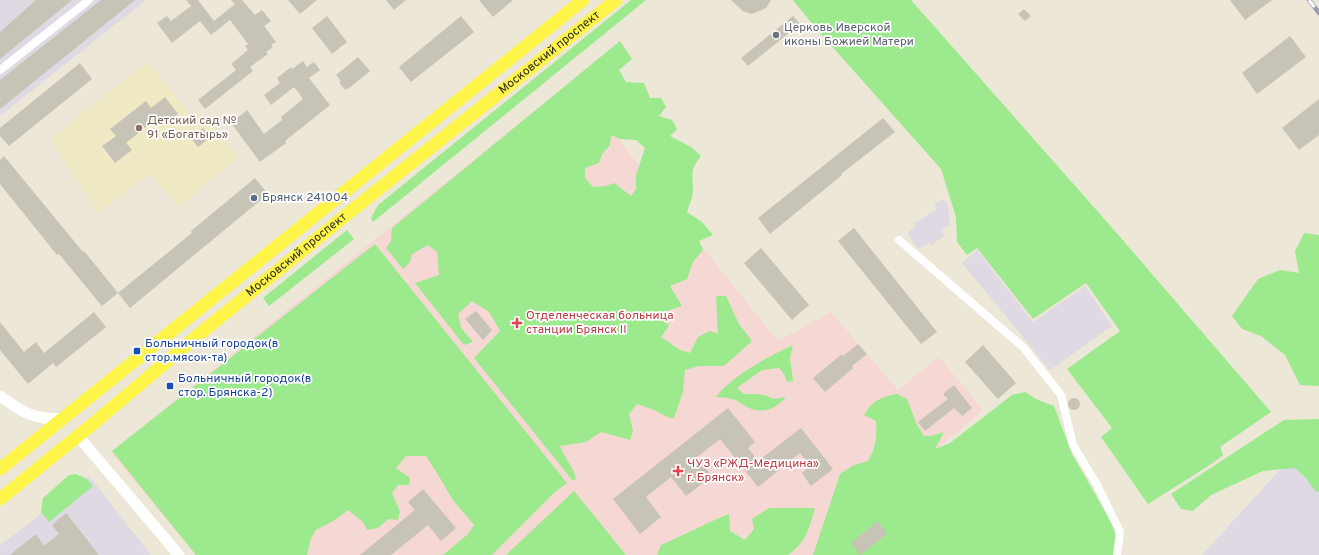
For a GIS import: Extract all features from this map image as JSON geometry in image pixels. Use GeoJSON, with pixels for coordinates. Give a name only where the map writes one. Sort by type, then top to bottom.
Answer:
{"type":"FeatureCollection","features":[{"type":"Feature","properties":{"kind":"main road","name":"Московский проспект"},"geometry":{"type":"LineString","coordinates":[[0,469],[583,0]]}},
{"type":"Feature","properties":{"kind":"main road","name":"Московский проспект"},"geometry":{"type":"LineString","coordinates":[[0,498],[78,436],[290,261],[616,0]]}},
{"type":"Feature","properties":{"kind":"main road"},"geometry":{"type":"LineString","coordinates":[[62,419],[78,436]]}},
{"type":"Feature","properties":{"kind":"street"},"geometry":{"type":"LineString","coordinates":[[0,70],[88,0]]}},
{"type":"Feature","properties":{"kind":"street"},"geometry":{"type":"LineString","coordinates":[[899,240],[1024,348],[1061,395],[1073,445],[1096,483],[1120,532],[1117,555]]}},
{"type":"Feature","properties":{"kind":"street"},"geometry":{"type":"LineString","coordinates":[[0,396],[32,416],[46,419],[62,419]]}},
{"type":"Feature","properties":{"kind":"street"},"geometry":{"type":"LineString","coordinates":[[78,436],[179,555]]}},
{"type":"Feature","properties":{"kind":"shaded area"},"geometry":{"type":"Polygon","coordinates":[[[0,0],[146,0],[0,116],[0,0]]]}},
{"type":"Feature","properties":{"kind":"shaded area","name":"Детский сад № 91 «Богатырь»"},"geometry":{"type":"Polygon","coordinates":[[[148,62],[194,118],[201,113],[238,158],[179,207],[151,174],[99,212],[50,139],[148,62]]]}},
{"type":"Feature","properties":{"kind":"shaded area","name":"Отделенческая больница станции Брянск II"},"geometry":{"type":"Polygon","coordinates":[[[573,80],[695,238],[778,341],[831,312],[898,390],[939,357],[983,410],[908,474],[820,555],[196,555],[111,452],[573,80]]]}},
{"type":"Feature","properties":{"kind":"shaded area"},"geometry":{"type":"Polygon","coordinates":[[[944,199],[948,206],[950,224],[942,230],[944,236],[931,245],[929,243],[918,249],[907,233],[916,226],[915,223],[936,210],[935,204],[944,199]]]}},
{"type":"Feature","properties":{"kind":"shaded area"},"geometry":{"type":"Polygon","coordinates":[[[977,250],[1033,322],[1085,286],[1112,326],[1050,370],[962,263],[977,250]]]}},
{"type":"Feature","properties":{"kind":"shaded area"},"geometry":{"type":"Polygon","coordinates":[[[1311,436],[1319,438],[1319,555],[1202,555],[1311,436]]]}},
{"type":"Feature","properties":{"kind":"shaded area"},"geometry":{"type":"Polygon","coordinates":[[[89,476],[151,555],[0,555],[0,546],[89,476]]]}},
{"type":"Feature","properties":{"kind":"green space"},"geometry":{"type":"Polygon","coordinates":[[[631,0],[646,0],[373,222],[371,218],[378,205],[631,0]]]}},
{"type":"Feature","properties":{"kind":"green space"},"geometry":{"type":"Polygon","coordinates":[[[793,0],[911,0],[1114,230],[1271,412],[1220,447],[1223,455],[1213,463],[1148,504],[1101,437],[1112,428],[1067,369],[1120,331],[1086,283],[1033,319],[977,248],[967,255],[957,242],[956,217],[941,169],[813,25],[793,0]]]}},
{"type":"Feature","properties":{"kind":"green space"},"geometry":{"type":"Polygon","coordinates":[[[620,41],[632,59],[619,70],[626,82],[644,83],[650,98],[661,98],[666,107],[659,116],[672,120],[677,129],[670,136],[691,147],[701,156],[693,169],[693,193],[687,212],[702,222],[713,235],[699,241],[703,250],[693,262],[687,279],[670,286],[682,306],[660,313],[669,326],[661,337],[680,350],[690,353],[698,337],[710,331],[718,334],[716,296],[726,296],[739,324],[752,341],[724,366],[699,366],[685,370],[683,392],[674,418],[670,418],[637,404],[629,414],[633,431],[630,440],[601,432],[586,442],[560,446],[575,475],[576,479],[573,481],[474,358],[500,331],[489,312],[472,301],[458,314],[461,328],[473,342],[464,345],[415,283],[439,275],[437,252],[428,245],[412,254],[410,262],[403,269],[386,248],[391,241],[392,228],[620,41]],[[611,135],[610,145],[602,154],[599,163],[585,168],[585,178],[593,187],[606,186],[614,183],[631,196],[636,189],[636,175],[645,148],[636,140],[620,139],[611,135]]]}},
{"type":"Feature","properties":{"kind":"green space"},"geometry":{"type":"Polygon","coordinates":[[[347,230],[354,239],[269,306],[263,298],[347,230]]]}},
{"type":"Feature","properties":{"kind":"green space"},"geometry":{"type":"Polygon","coordinates":[[[1304,233],[1319,235],[1319,386],[1300,385],[1285,355],[1261,336],[1242,329],[1232,316],[1258,279],[1280,270],[1299,273],[1295,251],[1304,233]]]}},
{"type":"Feature","properties":{"kind":"green space"},"geometry":{"type":"Polygon","coordinates":[[[375,244],[567,483],[556,491],[492,555],[443,555],[468,534],[474,525],[452,499],[426,456],[406,456],[396,468],[410,478],[409,485],[398,485],[392,493],[400,512],[398,520],[388,519],[378,528],[367,530],[363,522],[348,510],[335,520],[316,530],[311,538],[307,555],[196,555],[112,451],[375,244]]]}},
{"type":"Feature","properties":{"kind":"green space"},"geometry":{"type":"Polygon","coordinates":[[[793,345],[790,358],[793,381],[787,382],[784,374],[779,368],[762,370],[737,388],[744,394],[763,395],[773,399],[786,397],[778,405],[765,410],[754,410],[733,399],[716,397],[722,389],[741,374],[793,345]]]}},
{"type":"Feature","properties":{"kind":"green space"},"geometry":{"type":"Polygon","coordinates":[[[1025,392],[1038,400],[1054,406],[1072,454],[1113,525],[1116,537],[1114,555],[813,555],[840,474],[852,466],[868,461],[873,452],[876,437],[876,421],[864,415],[870,406],[882,398],[897,394],[907,399],[917,425],[924,436],[931,436],[944,432],[935,449],[950,443],[1012,395],[1025,392]]]}},
{"type":"Feature","properties":{"kind":"green space"},"geometry":{"type":"Polygon","coordinates":[[[1319,419],[1319,492],[1315,491],[1306,478],[1295,468],[1263,471],[1211,495],[1193,511],[1181,509],[1171,494],[1284,420],[1319,419]]]}},
{"type":"Feature","properties":{"kind":"green space"},"geometry":{"type":"Polygon","coordinates":[[[76,474],[87,479],[93,486],[49,522],[41,512],[43,498],[69,475],[76,474]]]}},
{"type":"Feature","properties":{"kind":"green space"},"geometry":{"type":"Polygon","coordinates":[[[574,491],[626,555],[506,555],[574,491]]]}},
{"type":"Feature","properties":{"kind":"green space"},"geometry":{"type":"Polygon","coordinates":[[[769,508],[815,508],[809,528],[803,540],[794,551],[788,555],[657,555],[661,545],[729,514],[730,531],[745,540],[754,529],[752,519],[769,508]]]}},
{"type":"Feature","properties":{"kind":"building"},"geometry":{"type":"Polygon","coordinates":[[[36,0],[72,0],[0,59],[0,32],[36,0]]]}},
{"type":"Feature","properties":{"kind":"building"},"geometry":{"type":"Polygon","coordinates":[[[101,0],[135,0],[0,109],[0,80],[101,0]]]}},
{"type":"Feature","properties":{"kind":"building"},"geometry":{"type":"Polygon","coordinates":[[[186,0],[198,0],[214,21],[235,4],[231,0],[242,0],[255,15],[262,10],[271,21],[264,26],[276,42],[271,45],[273,47],[266,52],[268,54],[250,67],[253,71],[205,109],[198,100],[236,70],[231,64],[248,50],[245,46],[248,44],[230,20],[211,35],[200,21],[172,43],[157,23],[167,16],[171,21],[191,6],[186,0]]]}},
{"type":"Feature","properties":{"kind":"building"},"geometry":{"type":"Polygon","coordinates":[[[288,0],[317,0],[300,14],[288,0]]]}},
{"type":"Feature","properties":{"kind":"building"},"geometry":{"type":"Polygon","coordinates":[[[386,0],[406,0],[394,10],[386,0]]]}},
{"type":"Feature","properties":{"kind":"building"},"geometry":{"type":"Polygon","coordinates":[[[479,0],[513,0],[493,17],[479,0]]]}},
{"type":"Feature","properties":{"kind":"building"},"geometry":{"type":"Polygon","coordinates":[[[731,0],[771,0],[766,8],[751,14],[743,11],[731,0]]]}},
{"type":"Feature","properties":{"kind":"building"},"geometry":{"type":"Polygon","coordinates":[[[1230,0],[1272,0],[1245,20],[1230,0]]]}},
{"type":"Feature","properties":{"kind":"building"},"geometry":{"type":"Polygon","coordinates":[[[1024,9],[1031,16],[1025,21],[1018,14],[1024,9]]]}},
{"type":"Feature","properties":{"kind":"building"},"geometry":{"type":"Polygon","coordinates":[[[327,16],[347,42],[332,54],[312,28],[327,16]]]}},
{"type":"Feature","properties":{"kind":"building"},"geometry":{"type":"Polygon","coordinates":[[[461,16],[474,32],[411,82],[399,67],[461,16]]]}},
{"type":"Feature","properties":{"kind":"building"},"geometry":{"type":"Polygon","coordinates":[[[793,16],[800,24],[748,66],[741,58],[793,16]]]}},
{"type":"Feature","properties":{"kind":"building"},"geometry":{"type":"Polygon","coordinates":[[[1290,36],[1306,57],[1257,94],[1242,73],[1290,36]]]}},
{"type":"Feature","properties":{"kind":"building"},"geometry":{"type":"Polygon","coordinates":[[[358,57],[370,71],[345,90],[339,82],[341,81],[336,75],[358,57]]]}},
{"type":"Feature","properties":{"kind":"building"},"geometry":{"type":"Polygon","coordinates":[[[303,61],[307,67],[314,62],[320,70],[309,78],[330,105],[285,141],[286,143],[260,162],[231,123],[247,110],[264,134],[282,120],[281,117],[303,99],[294,87],[271,105],[264,95],[280,83],[277,78],[291,67],[292,69],[303,61]]]}},
{"type":"Feature","properties":{"kind":"building"},"geometry":{"type":"Polygon","coordinates":[[[80,63],[92,79],[9,146],[0,136],[0,128],[80,63]]]}},
{"type":"Feature","properties":{"kind":"building"},"geometry":{"type":"Polygon","coordinates":[[[165,97],[178,114],[162,126],[156,119],[126,143],[132,150],[115,163],[102,146],[116,136],[110,129],[146,101],[151,108],[165,97]]]}},
{"type":"Feature","properties":{"kind":"building"},"geometry":{"type":"Polygon","coordinates":[[[1319,99],[1319,135],[1299,150],[1282,128],[1319,99]]]}},
{"type":"Feature","properties":{"kind":"building"},"geometry":{"type":"Polygon","coordinates":[[[883,118],[895,132],[841,174],[842,175],[770,234],[758,218],[883,118]]]}},
{"type":"Feature","properties":{"kind":"building"},"geometry":{"type":"Polygon","coordinates":[[[203,128],[210,138],[198,147],[190,137],[203,128]]]}},
{"type":"Feature","properties":{"kind":"building"},"geometry":{"type":"Polygon","coordinates":[[[4,156],[118,293],[102,306],[59,254],[57,255],[0,184],[0,160],[4,156]]]}},
{"type":"Feature","properties":{"kind":"building"},"geometry":{"type":"Polygon","coordinates":[[[255,178],[268,194],[130,308],[118,293],[192,233],[191,231],[255,178]]]}},
{"type":"Feature","properties":{"kind":"building"},"geometry":{"type":"Polygon","coordinates":[[[854,228],[937,332],[921,344],[838,241],[854,228]]]}},
{"type":"Feature","properties":{"kind":"building"},"geometry":{"type":"Polygon","coordinates":[[[761,248],[809,305],[792,320],[744,263],[761,248]]]}},
{"type":"Feature","properties":{"kind":"building"},"geometry":{"type":"Polygon","coordinates":[[[476,311],[492,330],[483,340],[465,319],[476,311]]]}},
{"type":"Feature","properties":{"kind":"building"},"geometry":{"type":"Polygon","coordinates":[[[94,312],[106,327],[56,367],[53,363],[28,384],[0,350],[0,322],[24,352],[36,342],[44,353],[94,312]]]}},
{"type":"Feature","properties":{"kind":"building"},"geometry":{"type":"Polygon","coordinates":[[[858,344],[867,354],[825,392],[813,378],[842,354],[843,356],[858,344]]]}},
{"type":"Feature","properties":{"kind":"building"},"geometry":{"type":"Polygon","coordinates":[[[983,345],[1016,383],[998,399],[965,362],[983,345]]]}},
{"type":"Feature","properties":{"kind":"building"},"geometry":{"type":"Polygon","coordinates":[[[954,385],[972,408],[962,416],[954,408],[925,431],[918,422],[948,399],[943,394],[954,385]]]}},
{"type":"Feature","properties":{"kind":"building"},"geometry":{"type":"Polygon","coordinates":[[[1074,398],[1078,400],[1080,404],[1078,408],[1074,410],[1070,408],[1068,404],[1070,400],[1074,398]]]}},
{"type":"Feature","properties":{"kind":"building","name":"ЧУЗ «РЖД-Медицина» г. Брянск»"},"geometry":{"type":"Polygon","coordinates":[[[728,408],[755,442],[748,448],[758,461],[801,428],[833,469],[811,486],[802,473],[811,466],[800,453],[758,487],[720,439],[697,457],[712,476],[686,496],[671,477],[646,497],[661,517],[640,534],[613,499],[728,408]]]}},
{"type":"Feature","properties":{"kind":"building"},"geometry":{"type":"Polygon","coordinates":[[[423,489],[456,528],[441,541],[428,525],[391,555],[360,555],[415,510],[408,502],[423,489]]]}},
{"type":"Feature","properties":{"kind":"building"},"geometry":{"type":"Polygon","coordinates":[[[66,513],[99,555],[10,555],[36,534],[44,546],[59,534],[52,525],[66,513]]]}},
{"type":"Feature","properties":{"kind":"building"},"geometry":{"type":"Polygon","coordinates":[[[878,521],[887,534],[860,555],[851,543],[878,521]]]}},
{"type":"Feature","properties":{"kind":"railway"},"geometry":{"type":"LineString","coordinates":[[1309,0],[1319,13]]}},
{"type":"Feature","properties":{"kind":"place","name":"Церковь Иверской иконы Божией Матери"},"geometry":{"type":"Point","coordinates":[776,35]}},
{"type":"Feature","properties":{"kind":"place","name":"Детский сад № 91 «Богатырь»"},"geometry":{"type":"Point","coordinates":[139,128]}},
{"type":"Feature","properties":{"kind":"place","name":"Брянск 241004"},"geometry":{"type":"Point","coordinates":[254,198]}},
{"type":"Feature","properties":{"kind":"place","name":"Отделенческая больница станции Брянск II"},"geometry":{"type":"Point","coordinates":[517,323]}},
{"type":"Feature","properties":{"kind":"place","name":"Больничный городок(в стор.мясок-та)"},"geometry":{"type":"Point","coordinates":[137,351]}},
{"type":"Feature","properties":{"kind":"place","name":"Больничный городок(в стор. Брянска-2)"},"geometry":{"type":"Point","coordinates":[170,386]}},
{"type":"Feature","properties":{"kind":"place","name":"ЧУЗ «РЖД-Медицина» г. Брянск»"},"geometry":{"type":"Point","coordinates":[678,471]}}]}
